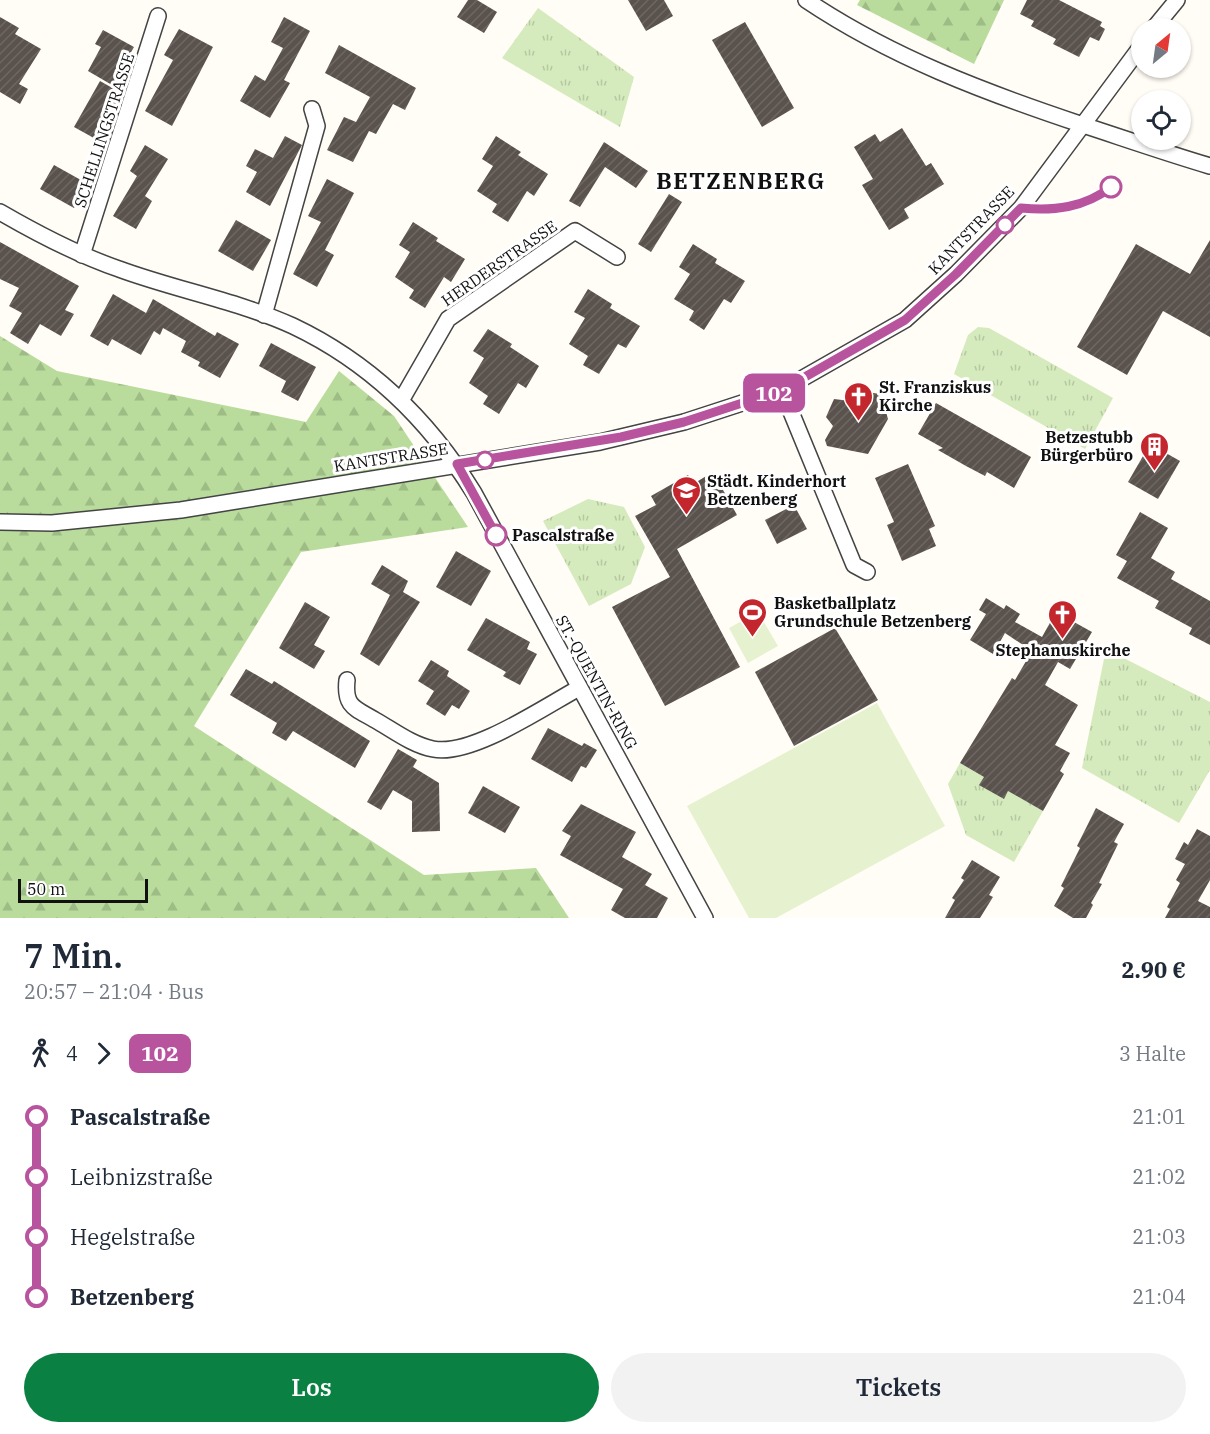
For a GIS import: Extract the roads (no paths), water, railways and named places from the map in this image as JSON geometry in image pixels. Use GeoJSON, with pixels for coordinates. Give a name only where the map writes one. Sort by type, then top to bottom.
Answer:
{"type":"FeatureCollection","features":[{"type":"Feature","properties":{"kind":"street"},"geometry":{"type":"LineString","coordinates":[[806,0],[858,33],[928,68],[984,91],[1210,166]]}},
{"type":"Feature","properties":{"kind":"street"},"geometry":{"type":"LineString","coordinates":[[1162,18],[1177,0]]}},
{"type":"Feature","properties":{"kind":"street","name":"SCHELLINGSTRASSE"},"geometry":{"type":"LineString","coordinates":[[82,255],[158,15]]}},
{"type":"Feature","properties":{"kind":"street","name":"KANTSTRASSE"},"geometry":{"type":"LineString","coordinates":[[0,522],[52,523],[181,510],[621,437],[684,422],[782,390],[905,320],[956,274],[1021,208],[1131,59]]}},
{"type":"Feature","properties":{"kind":"street"},"geometry":{"type":"LineString","coordinates":[[264,315],[317,126],[312,109]]}},
{"type":"Feature","properties":{"kind":"street","name":"ST.-QUENTIN-RING"},"geometry":{"type":"LineString","coordinates":[[0,212],[82,255],[293,326],[345,355],[402,399],[429,427],[457,464],[705,918]]}},
{"type":"Feature","properties":{"kind":"street","name":"HERDERSTRASSE"},"geometry":{"type":"LineString","coordinates":[[402,399],[448,319],[575,231],[617,257]]}},
{"type":"Feature","properties":{"kind":"street"},"geometry":{"type":"LineString","coordinates":[[782,390],[854,565],[867,572]]}},
{"type":"Feature","properties":{"kind":"street"},"geometry":{"type":"LineString","coordinates":[[347,681],[345,694],[350,706],[415,743],[433,749],[452,750],[474,745],[579,688]]}},
{"type":"Feature","properties":{"kind":"place","name":"St. Franziskus Kirche"},"geometry":{"type":"Point","coordinates":[858,422]}},
{"type":"Feature","properties":{"kind":"place","name":"Betzestubb Bürgerbüro"},"geometry":{"type":"Point","coordinates":[1154,472]}},
{"type":"Feature","properties":{"kind":"place","name":"Städt. Kinderhort Betzenberg"},"geometry":{"type":"Point","coordinates":[686,516]}},
{"type":"Feature","properties":{"kind":"place","name":"Pascalstraße"},"geometry":{"type":"Point","coordinates":[496,535]}},
{"type":"Feature","properties":{"kind":"place","name":"Basketballplatz Grundschule Betzenberg"},"geometry":{"type":"Point","coordinates":[753,638]}},
{"type":"Feature","properties":{"kind":"place","name":"Stephanuskirche"},"geometry":{"type":"Point","coordinates":[1063,640]}},
{"type":"Feature","properties":{"kind":"district","name":"BETZENBERG"},"geometry":{"type":"Point","coordinates":[741,181]}}]}
